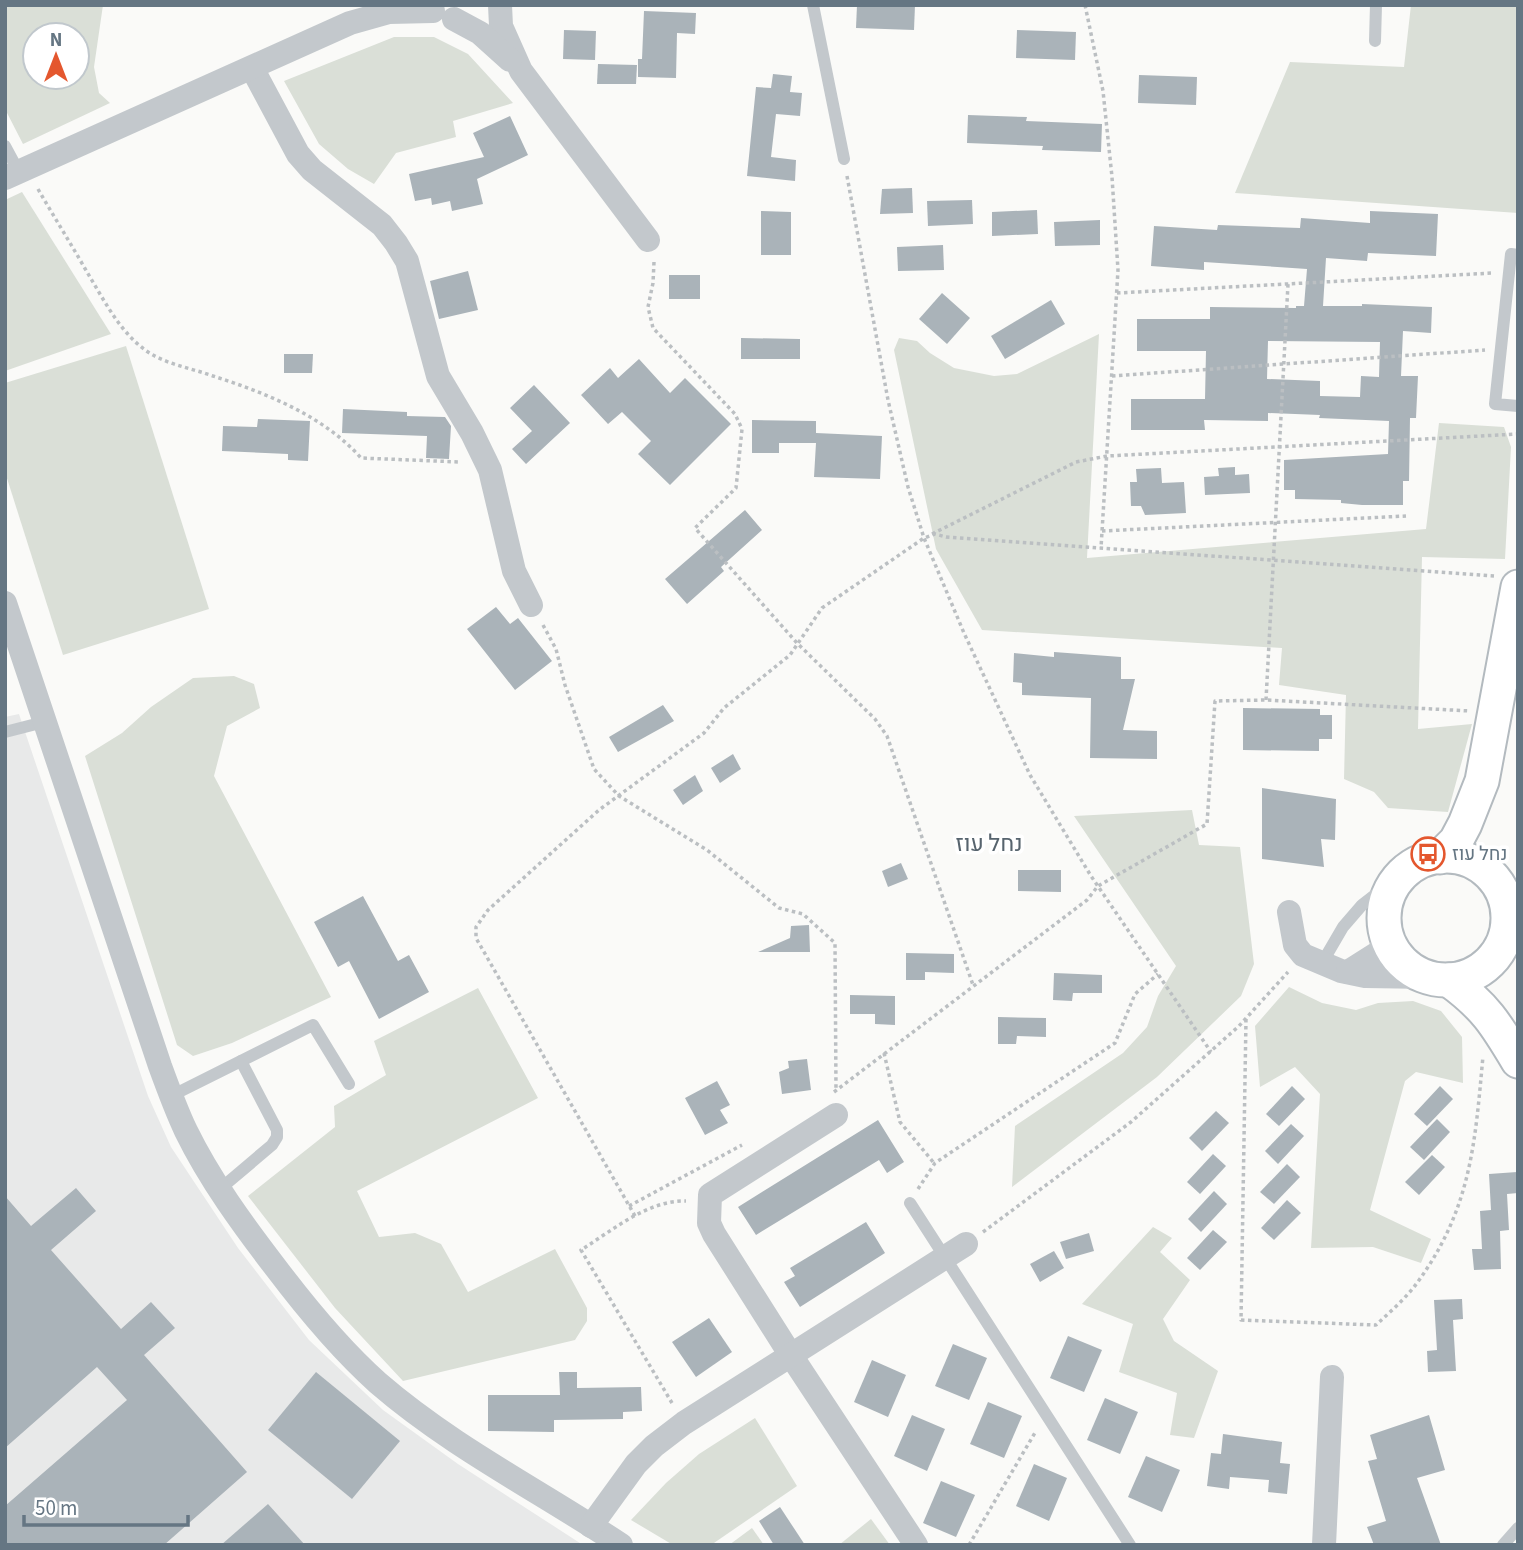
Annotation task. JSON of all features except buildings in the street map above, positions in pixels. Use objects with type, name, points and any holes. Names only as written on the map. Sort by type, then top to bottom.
[{"type":"street","points":[[351,23],[374,5]]},
{"type":"street","points":[[17,173],[351,23],[389,12],[438,12],[477,16],[492,5]]},
{"type":"street","points":[[500,5],[501,26],[521,71]]},
{"type":"street","points":[[438,12],[480,33],[521,71],[649,240]]},
{"type":"street","points":[[252,68],[286,135],[312,170],[382,225],[407,261],[438,376],[487,464],[514,570],[531,605]]},
{"type":"street","points":[[1440,857],[1456,841],[1482,780],[1496,713],[1512,658],[1509,581]]},
{"type":"street","points":[[5,603],[172,1096],[185,1129],[220,1189],[247,1230],[298,1296],[339,1345],[379,1384],[487,1463],[621,1545]]},
{"type":"street","points":[[1482,780],[1482,832],[1490,875]]},
{"type":"street","points":[[1289,912],[1295,945],[1312,959],[1348,972],[1375,977],[1439,979],[1474,973],[1494,957],[1502,945],[1508,915],[1503,894],[1490,875],[1478,865],[1465,859],[1440,857],[1420,862],[1407,870],[1397,881],[1385,905],[1384,919],[1388,938],[1398,957],[1408,967],[1439,979],[1471,996],[1496,1023],[1518,1061]]},
{"type":"street","points":[[1348,972],[1378,953],[1388,938]]},
{"type":"street","points":[[1494,957],[1491,979],[1496,1023]]},
{"type":"street","points":[[831,1107],[710,1195],[709,1223],[790,1354],[916,1545]]},
{"type":"street","points":[[591,1526],[636,1464],[684,1423],[966,1244]]},
{"type":"street","points":[[1324,1545],[1332,1377]]},
{"type":"lane","points":[[813,5],[844,159]]},
{"type":"lane","points":[[1375,41],[1376,5]]},
{"type":"lane","points":[[5,146],[17,173]]},
{"type":"lane","points":[[1518,255],[1511,254],[1495,404],[1518,406]]},
{"type":"lane","points":[[5,732],[44,722]]},
{"type":"lane","points":[[1312,959],[1362,905],[1407,870]]},
{"type":"lane","points":[[172,1096],[313,1025],[349,1084]]},
{"type":"lane","points":[[220,1189],[272,1145],[277,1137],[277,1130],[241,1061]]},
{"type":"lane","points":[[910,1203],[1130,1545]]},
{"type":"lane","points":[[1503,1545],[1518,1528]]},
{"type":"path","points":[[1085,5],[1103,91],[1118,270],[1101,548]]},
{"type":"path","points":[[844,159],[888,400],[908,487],[924,538],[964,633],[1030,775],[1098,886],[1210,1052]]},
{"type":"path","points":[[17,173],[116,319],[145,350],[164,361],[270,397],[325,426],[348,443],[361,458],[487,464]]},
{"type":"path","points":[[649,240],[654,260],[648,307],[653,328],[735,414],[742,429],[736,488],[695,528],[797,643],[876,719],[887,736],[973,985]]},
{"type":"path","points":[[1116,293],[1509,272]]},
{"type":"path","points":[[1266,700],[1288,284]]},
{"type":"path","points":[[1112,376],[1501,349]]},
{"type":"path","points":[[635,1216],[476,938],[476,927],[488,910],[599,810],[704,733],[723,708],[790,655],[822,608],[924,538],[1076,462],[1107,456],[1518,434]]},
{"type":"path","points":[[1102,531],[1406,516]]},
{"type":"path","points":[[924,538],[935,534],[1509,581]]},
{"type":"path","points":[[531,605],[556,649],[565,685],[594,769],[619,796],[707,850],[779,908],[803,914],[835,943],[836,1090],[831,1107]]},
{"type":"path","points":[[836,1090],[1087,900],[1098,886],[1207,824],[1215,701],[1266,700],[1496,713]]},
{"type":"path","points":[[966,1244],[1043,1190],[1131,1122],[1312,959]]},
{"type":"path","points":[[910,1203],[935,1163],[1115,1043],[1135,994],[1158,974]]},
{"type":"path","points":[[1246,1019],[1241,1320],[1376,1325],[1416,1285],[1449,1233],[1469,1175],[1483,1055]]},
{"type":"path","points":[[884,1053],[900,1122],[935,1163]]},
{"type":"path","points":[[629,1206],[749,1141]]},
{"type":"path","points":[[684,1423],[581,1250],[635,1216],[670,1200],[709,1201]]},
{"type":"path","points":[[969,1545],[1046,1414]]},
{"type":"shaded area","points":[[5,5],[103,5],[94,67],[99,93],[110,103],[23,144],[5,109]]},
{"type":"shaded area","points":[[1411,5],[1518,5],[1518,213],[1235,193],[1290,62],[1404,67]]},
{"type":"shaded area","points":[[394,37],[434,37],[468,54],[513,103],[453,121],[456,137],[396,153],[374,184],[348,169],[319,144],[284,81]]},
{"type":"shaded area","points":[[22,192],[111,334],[5,371],[5,200]]},
{"type":"shaded area","points":[[1099,334],[1087,558],[1426,529],[1439,423],[1504,427],[1511,447],[1505,559],[1422,557],[1418,729],[1472,724],[1448,812],[1388,808],[1374,792],[1344,779],[1346,695],[1279,685],[1282,648],[982,630],[936,549],[894,350],[899,338],[917,341],[954,368],[994,376],[1017,374]]},
{"type":"shaded area","points":[[126,346],[209,609],[63,655],[5,472],[5,383]]},
{"type":"shaded area","points":[[234,676],[254,684],[260,708],[227,726],[214,776],[331,997],[232,1043],[193,1056],[177,1045],[85,756],[122,733],[151,707],[193,678]]},
{"type":"shaded area","points":[[19,714],[148,1096],[171,1147],[238,1248],[309,1340],[383,1410],[458,1464],[583,1545],[5,1545],[5,717]]},
{"type":"shaded area","points":[[1192,810],[1199,845],[1240,847],[1254,964],[1241,996],[1157,1077],[1012,1187],[1015,1126],[1123,1053],[1147,1027],[1158,996],[1176,966],[1074,816]]},
{"type":"shaded area","points":[[1289,987],[1322,1003],[1356,1010],[1378,1003],[1413,1001],[1441,1011],[1462,1037],[1463,1083],[1416,1072],[1405,1081],[1370,1210],[1431,1239],[1421,1263],[1373,1247],[1311,1248],[1320,1094],[1295,1067],[1260,1087],[1255,1026]]},
{"type":"shaded area","points":[[478,988],[538,1098],[357,1191],[379,1237],[415,1233],[441,1244],[468,1292],[555,1249],[587,1308],[587,1321],[575,1340],[403,1381],[335,1308],[248,1196],[335,1127],[334,1106],[386,1075],[374,1041]]},
{"type":"shaded area","points":[[1153,1227],[1172,1238],[1160,1252],[1190,1280],[1163,1319],[1174,1341],[1218,1371],[1194,1438],[1170,1435],[1177,1393],[1119,1372],[1133,1324],[1082,1304]]},
{"type":"shaded area","points":[[755,1418],[797,1486],[711,1545],[673,1545],[631,1520],[666,1483],[699,1454]]},
{"type":"shaded area","points":[[871,1519],[890,1545],[839,1545]]},
{"type":"shaded area","points":[[752,1528],[764,1545],[729,1545]]},
{"type":"place","name":"נחל עוז","points":[[1428,854]]},
{"type":"district","name":"נחל עוז","points":[[989,843]]}]
